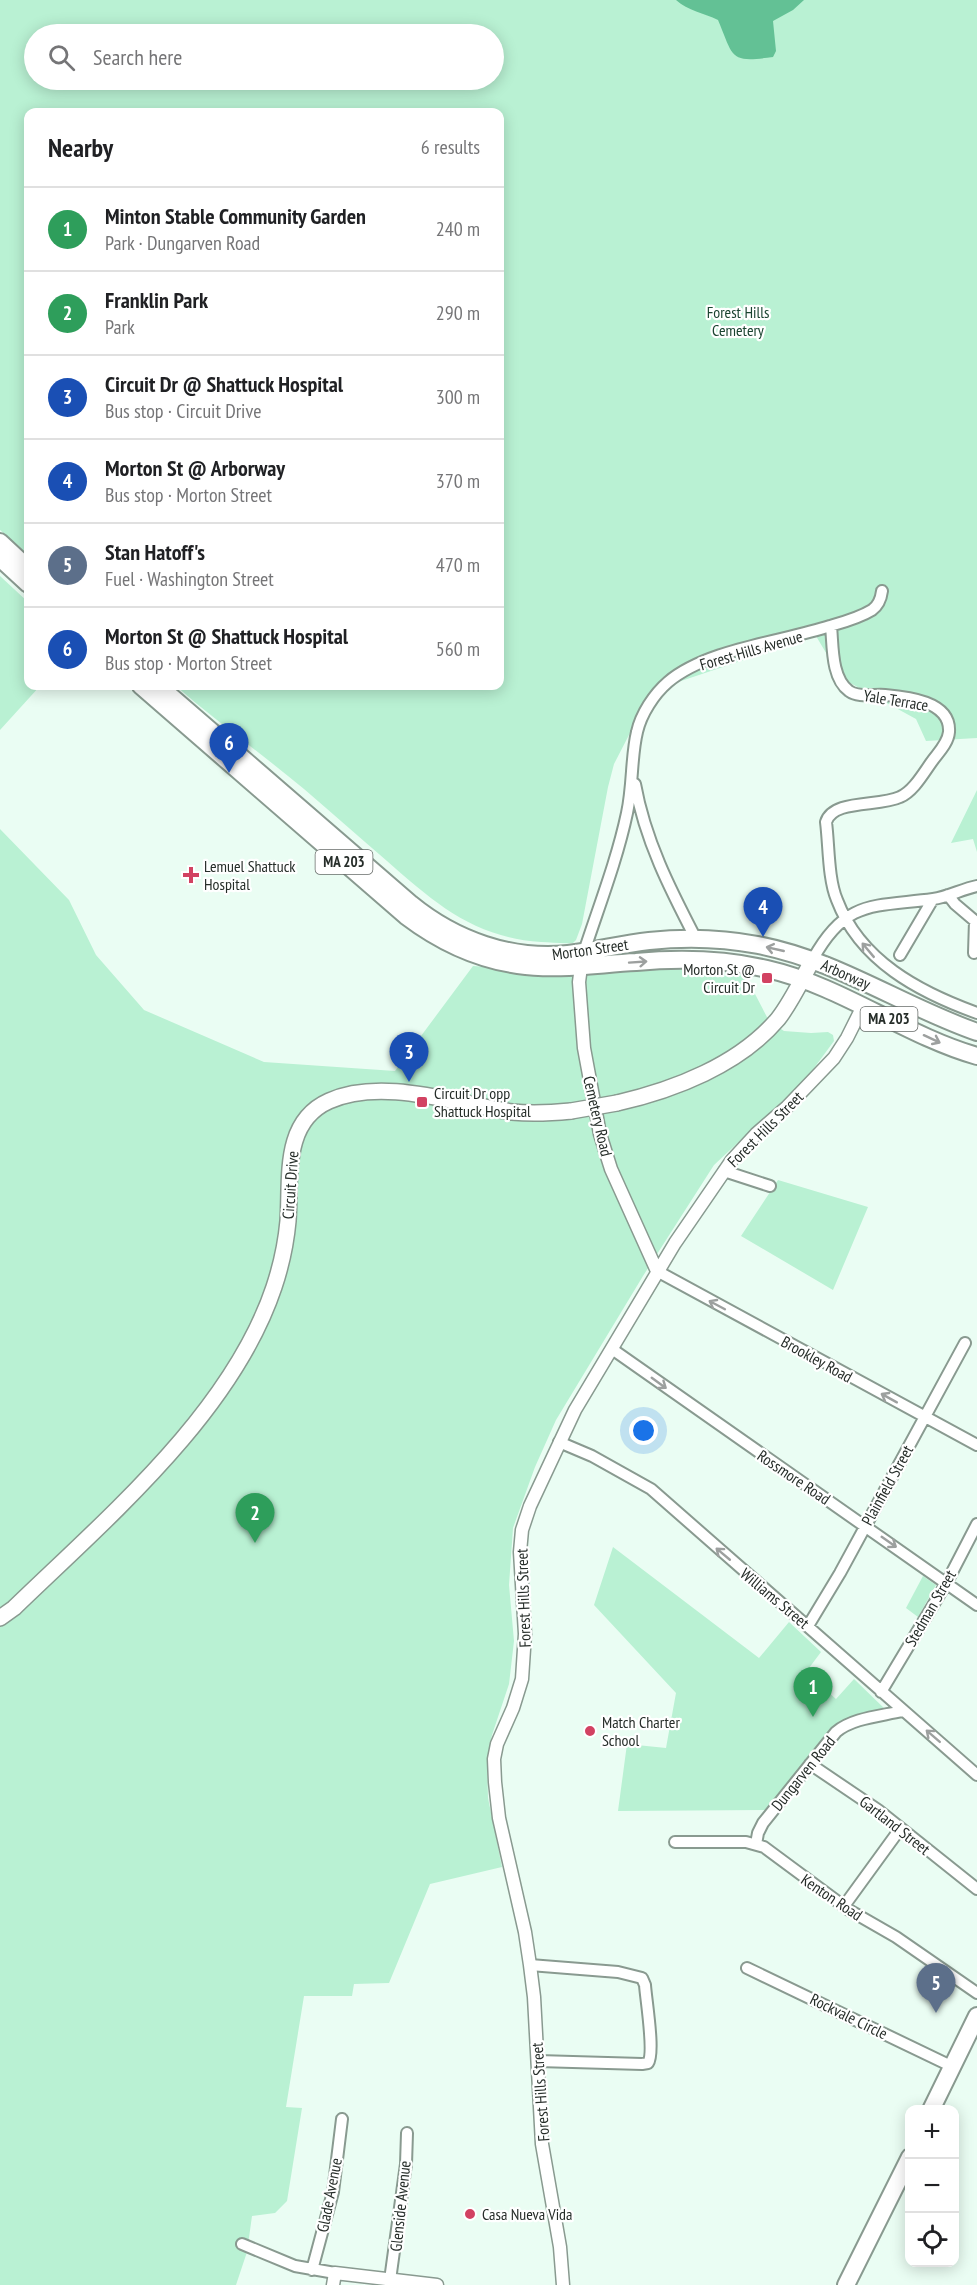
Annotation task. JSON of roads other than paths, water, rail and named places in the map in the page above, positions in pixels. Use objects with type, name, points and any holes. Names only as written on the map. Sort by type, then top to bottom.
[{"type":"main road","points":[[0,542],[24,564]]},
{"type":"main road","points":[[0,558],[24,580]]},
{"type":"main road","name":"Morton Street","points":[[146,690],[406,916],[426,931],[459,948],[505,963],[539,967],[582,959],[650,941],[696,939],[759,945],[813,960]]},
{"type":"main road","name":"Morton Street","points":[[164,690],[411,904],[441,926],[471,940],[509,951],[582,959],[703,960],[757,966],[803,979]]},
{"type":"main road","name":"Circuit Drive","points":[[0,1618],[14,1608],[132,1494],[186,1433],[233,1370],[276,1283],[287,1233],[292,1147],[298,1130],[309,1114],[325,1103],[346,1095],[380,1092],[409,1093],[522,1113],[571,1111],[617,1103],[688,1080],[742,1051],[777,1019],[813,960]]},
{"type":"main road","name":"Arborway","points":[[813,960],[842,970],[952,1023],[977,1032]]},
{"type":"main road","name":"Arborway","points":[[803,979],[939,1042],[977,1056]]},
{"type":"main road","points":[[933,2105],[951,2066],[972,2039],[977,2016]]},
{"type":"main road","points":[[846,2285],[908,2159]]},
{"type":"street","name":"Forest Hills Avenue","points":[[582,959],[620,843],[630,797],[637,731],[652,699],[667,682],[687,669],[730,652],[859,617],[880,602],[882,591]]},
{"type":"street","name":"Yale Terrace","points":[[831,626],[836,669],[848,691],[859,695],[885,695],[923,701],[937,707],[945,718],[949,732],[945,744],[909,791],[900,797],[881,803],[841,807],[828,816],[826,822],[834,892],[845,917]]},
{"type":"street","name":"Forest Hills Avenue","points":[[634,768],[641,813],[655,854],[696,939]]},
{"type":"street","points":[[813,960],[827,936],[845,917],[867,907],[933,899],[977,885]]},
{"type":"street","points":[[948,895],[975,921],[974,953]]},
{"type":"street","points":[[900,954],[933,899]]},
{"type":"street","name":"Arborway","points":[[845,917],[867,950],[888,969],[938,996],[977,1013]]},
{"type":"street","name":"Cemetery Road","points":[[582,959],[579,986],[584,1048],[601,1139],[611,1169],[657,1271]]},
{"type":"street","name":"Forest Hills Street","points":[[563,2285],[560,2247],[542,2144],[530,1965],[525,1932],[499,1818],[494,1759],[497,1744],[513,1708],[522,1679],[525,1634],[520,1552],[522,1530],[530,1506],[575,1410],[657,1271],[724,1171],[756,1134],[787,1107],[834,1058],[863,1006]]},
{"type":"street","points":[[724,1171],[771,1186]]},
{"type":"street","name":"Brookley Road","points":[[657,1271],[977,1446]]},
{"type":"street","name":"Plainfield Street","points":[[808,1626],[815,1618],[965,1343]]},
{"type":"street","name":"Rossmore Road","points":[[612,1349],[977,1605]]},
{"type":"street","name":"Williams Street","points":[[559,1442],[592,1456],[651,1489],[977,1775]]},
{"type":"street","name":"Stedman Street","points":[[881,1692],[946,1582],[977,1524]]},
{"type":"street","name":"Dungarven Road","points":[[756,1844],[763,1823],[826,1742],[842,1727],[902,1711]]},
{"type":"street","name":"Gartland Street","points":[[810,1764],[878,1810],[977,1889]]},
{"type":"street","points":[[844,1906],[900,1829]]},
{"type":"street","name":"Kenton Road","points":[[675,1842],[746,1842],[764,1847],[820,1890],[896,1937],[977,1993]]},
{"type":"street","points":[[530,1965],[618,1972],[642,1978],[645,1985],[651,2049],[651,2060],[642,2064],[538,2061]]},
{"type":"street","name":"Rockvale Circle","points":[[747,1968],[951,2066]]},
{"type":"street","name":"Glade Avenue","points":[[312,2270],[333,2192],[342,2119]]},
{"type":"street","name":"Glenside Avenue","points":[[390,2280],[406,2164],[407,2133]]},
{"type":"street","points":[[242,2244],[287,2264],[312,2270],[334,2279],[390,2280],[437,2285]]},
{"type":"place","name":"Morton St @ Shattuck Hospital","points":[[229,773]]},
{"type":"place","name":"Lemuel Shattuck Hospital","points":[[191,875]]},
{"type":"place","name":"Morton St @ Arborway","points":[[763,937]]},
{"type":"place","name":"Morton St @ Circuit Dr","points":[[767,978]]},
{"type":"place","name":"Circuit Dr @ Shattuck Hospital","points":[[409,1082]]},
{"type":"place","name":"Circuit Dr opp Shattuck Hospital","points":[[422,1102]]},
{"type":"place","name":"Franklin Park","points":[[255,1543]]},
{"type":"place","name":"Minton Stable Community Garden","points":[[813,1717]]},
{"type":"place","name":"Match Charter School","points":[[590,1731]]},
{"type":"place","name":"Stan Hatoff's","points":[[936,2013]]},
{"type":"place","name":"Casa Nueva Vida","points":[[470,2214]]},
{"type":"park label","name":"Forest Hills Cemetery","points":[[738,321]]}]
